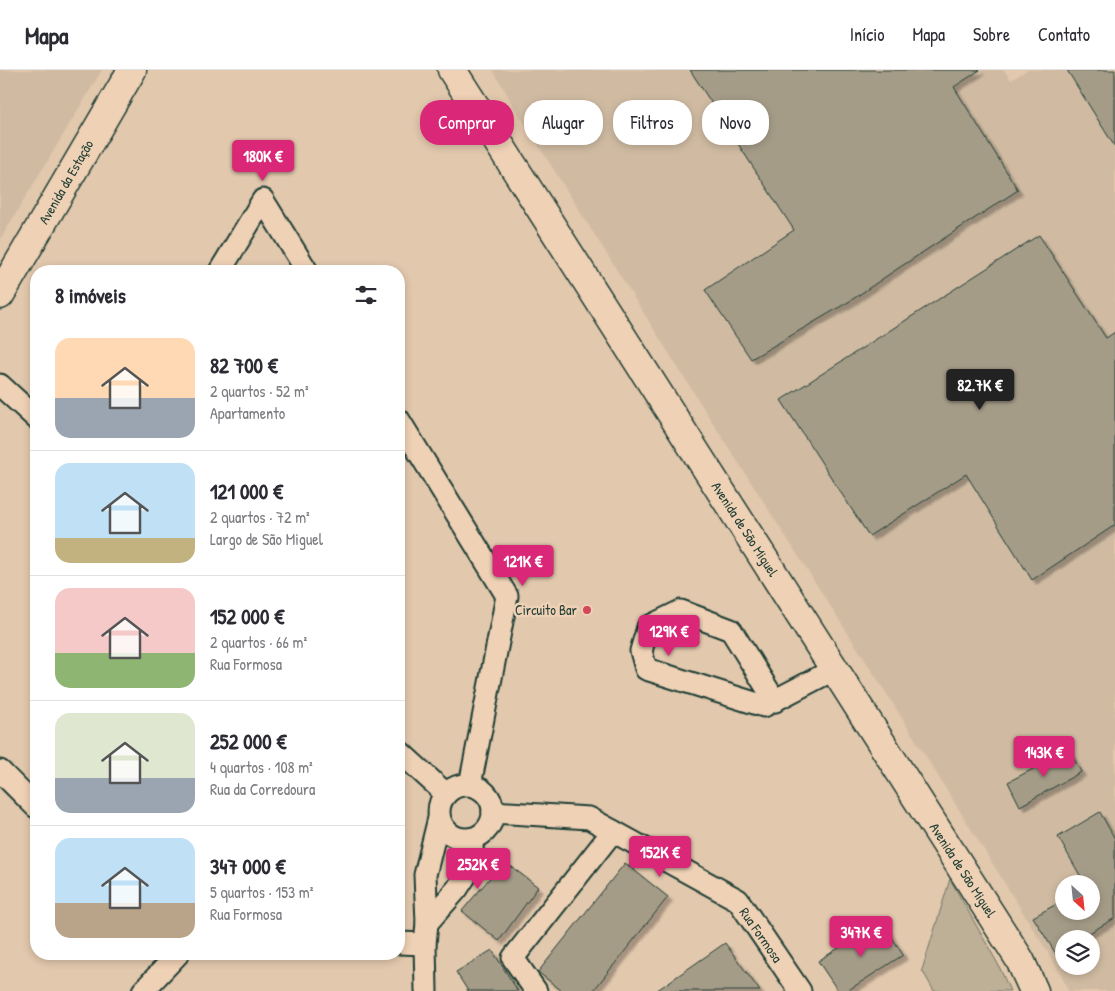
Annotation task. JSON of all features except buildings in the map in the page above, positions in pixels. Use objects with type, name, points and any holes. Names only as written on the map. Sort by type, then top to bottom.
[{"type":"main road","name":"Avenida da Estação","points":[[0,295],[132,70]]},
{"type":"main road","name":"Avenida de São Miguel","points":[[452,70],[1020,960],[1034,991]]},
{"type":"street","points":[[224,265],[263,200],[303,265]]},
{"type":"street","points":[[0,385],[30,412]]},
{"type":"street","points":[[405,430],[507,596],[470,786]]},
{"type":"street","points":[[775,701],[731,630],[681,611],[648,627],[641,651],[646,669],[764,706],[775,701],[835,669]]},
{"type":"street","points":[[405,756],[446,794]]},
{"type":"street","points":[[0,770],[30,801]]},
{"type":"street","points":[[470,786],[477,788],[488,797],[492,804],[493,812],[487,829],[480,835],[463,840],[448,833],[442,826],[438,810],[441,801],[452,789],[470,786]]},
{"type":"street","name":"Rua Formosa","points":[[493,812],[589,818],[738,900],[800,991]]},
{"type":"street","points":[[426,991],[425,875],[439,818]]},
{"type":"street","points":[[536,991],[513,958],[613,831]]},
{"type":"street","points":[[405,941],[426,933],[474,863],[471,839]]},
{"type":"street","points":[[143,991],[172,960]]},
{"type":"shaded area","points":[[0,70],[102,70],[0,240]]},
{"type":"shaded area","points":[[493,70],[1004,70],[1011,80],[1027,70],[1115,70],[1115,991],[1068,991],[1061,975],[1100,975],[1100,930],[1055,930],[1055,964],[890,699],[709,417],[538,145],[603,145],[603,100],[524,100],[524,122],[514,106],[514,100],[510,100]]},
{"type":"shaded area","points":[[950,879],[998,964],[1010,991],[934,991],[922,970]]},
{"type":"place","name":"Circuito Bar","points":[[587,610]]}]
